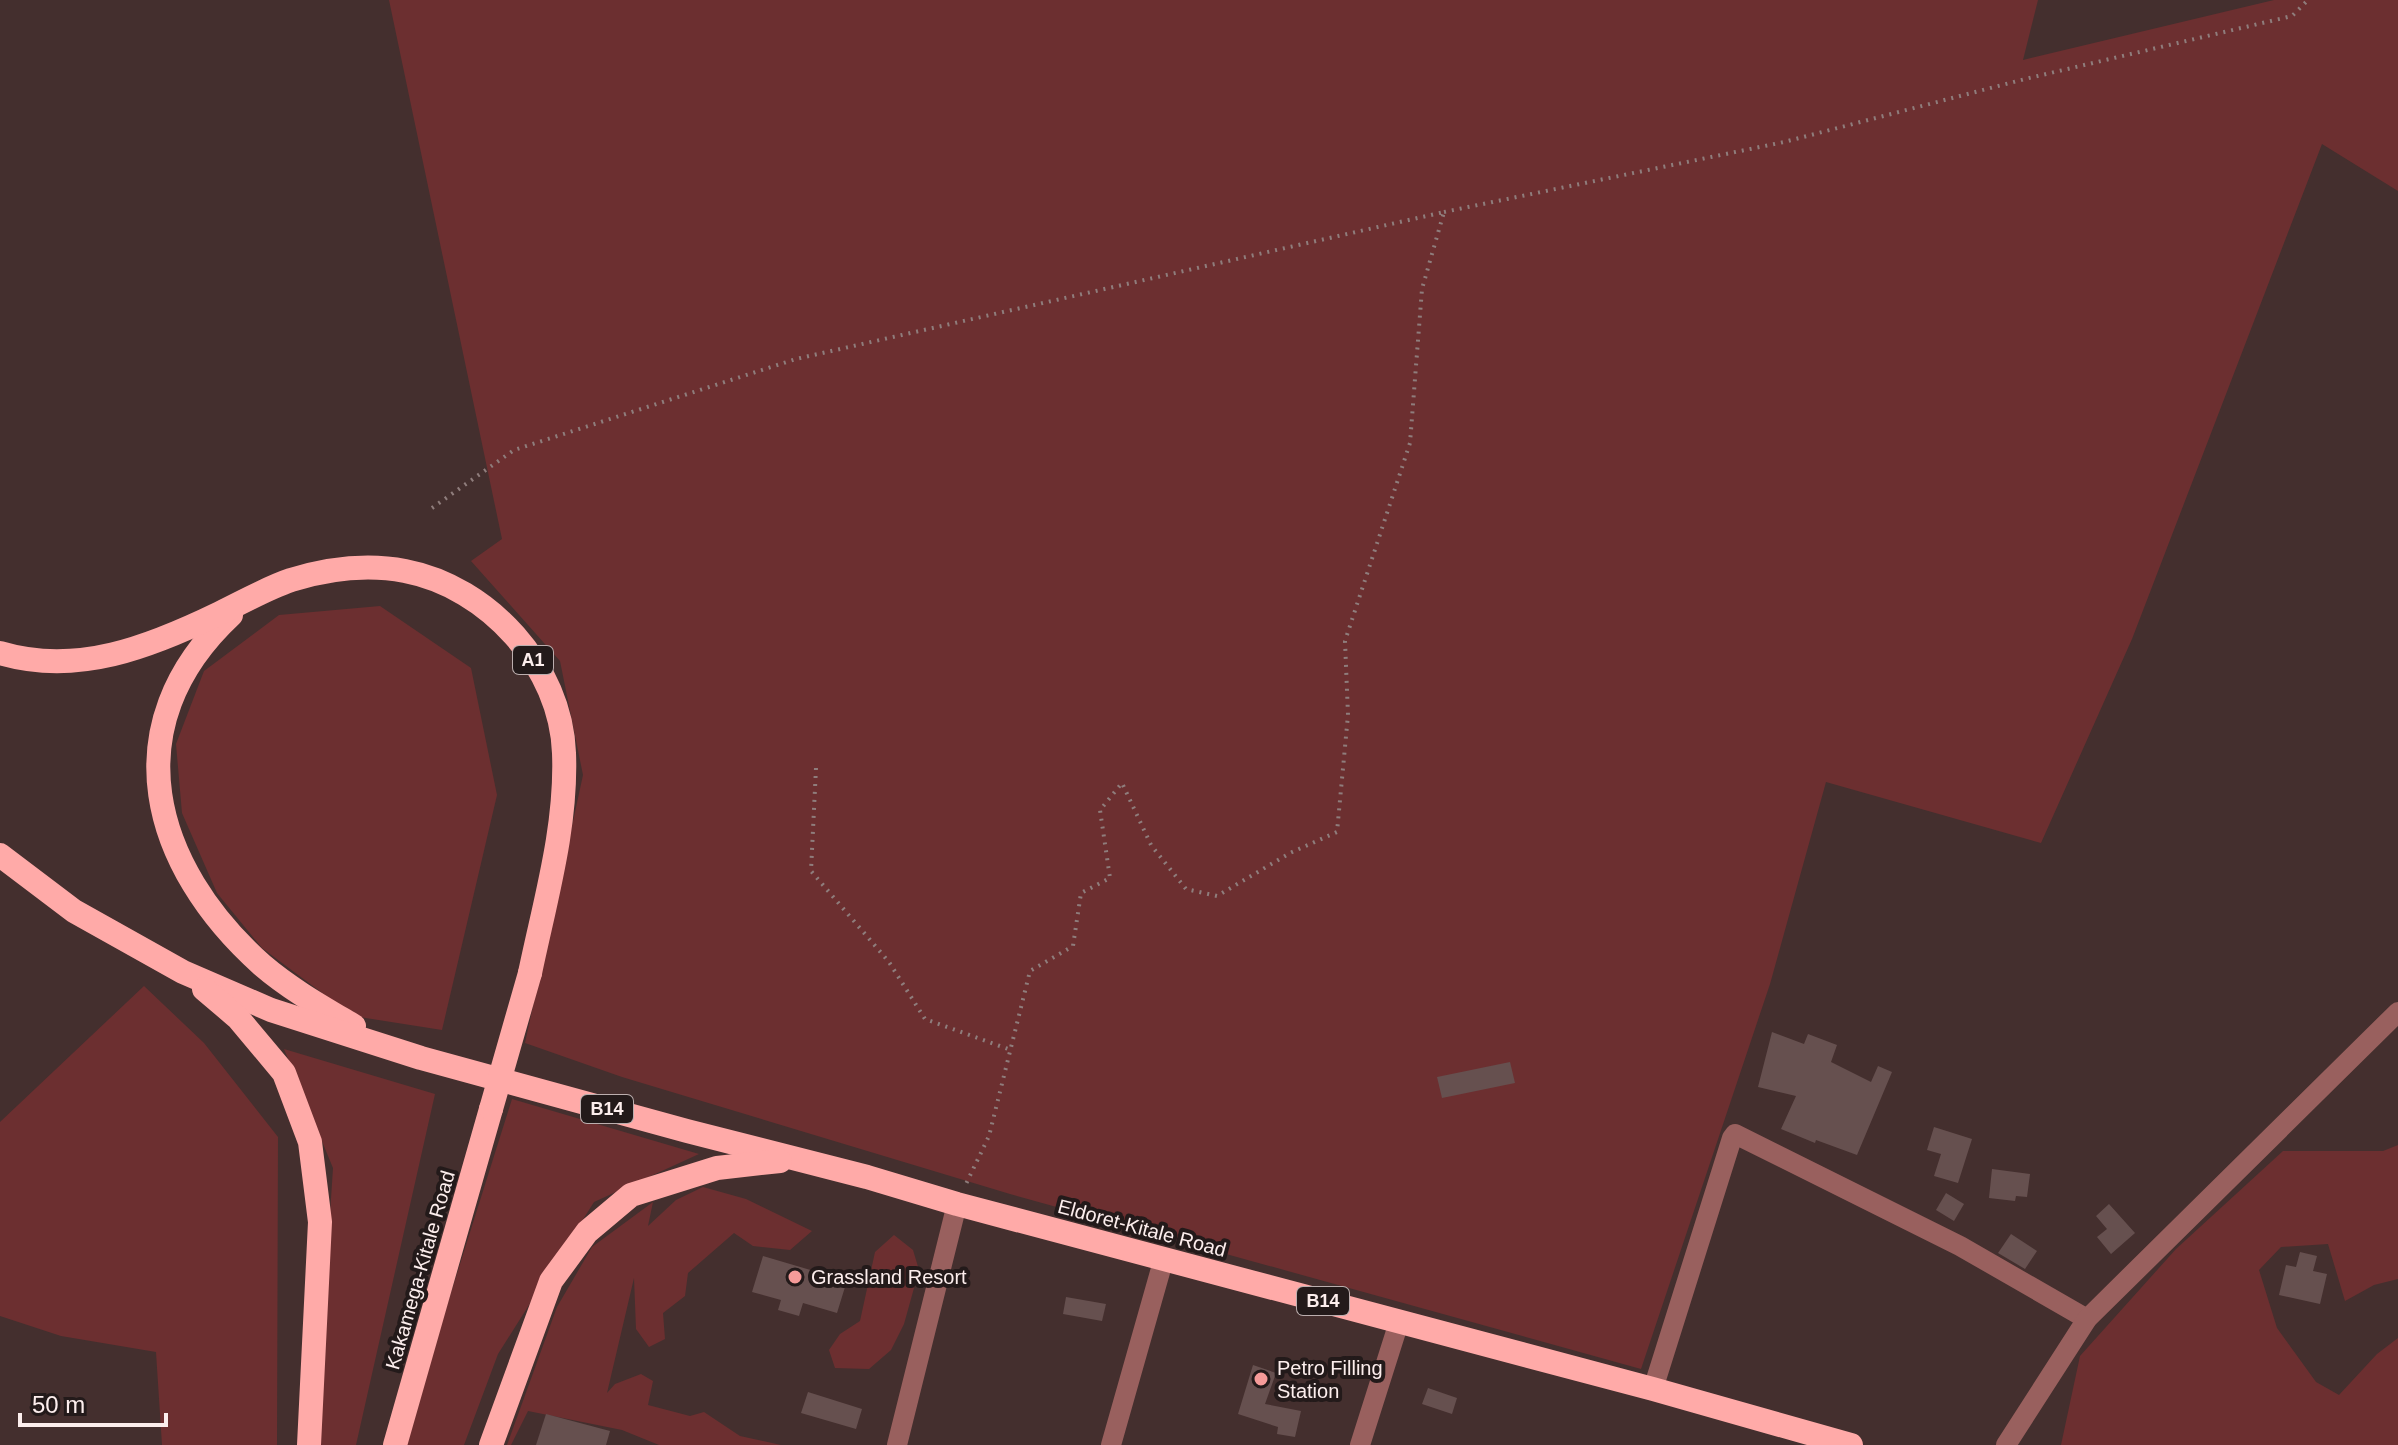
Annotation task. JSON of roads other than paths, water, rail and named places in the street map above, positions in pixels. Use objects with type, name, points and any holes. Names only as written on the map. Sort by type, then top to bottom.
[{"type":"highway","name":"Kakamega-Kitale Road","points":[[248,599],[291,581],[350,568],[405,571],[443,584],[491,611],[527,650],[552,695],[564,750],[563,808],[530,973],[395,1445]]},
{"type":"highway","name":"A1","points":[[0,653],[24,660],[66,663],[114,655],[180,632],[248,599]]},
{"type":"highway","name":"A1","points":[[248,599],[193,656],[166,717],[159,750],[159,799],[176,854],[196,891],[223,925],[262,964],[297,992],[353,1026],[421,1058]]},
{"type":"highway","points":[[0,855],[74,911],[183,972],[271,1010],[421,1058]]},
{"type":"highway","points":[[183,972],[238,1018],[284,1073],[310,1142],[320,1222],[309,1445]]},
{"type":"highway","name":"Eldoret-Kitale Road","points":[[421,1058],[1851,1445]]},
{"type":"highway","points":[[491,1445],[551,1281],[587,1232],[631,1195],[717,1168],[794,1159]]},
{"type":"street","points":[[2006,1445],[2087,1319],[2398,1012]]},
{"type":"street","points":[[1653,1389],[1735,1134],[1960,1246],[2087,1319]]},
{"type":"street","points":[[897,1445],[957,1204]]},
{"type":"street","points":[[1111,1445],[1164,1258]]},
{"type":"street","points":[[1360,1445],[1399,1322]]},
{"type":"place","name":"Grassland Resort","points":[[795,1277]]},
{"type":"place","name":"Petro Filling Station","points":[[1261,1379]]}]
